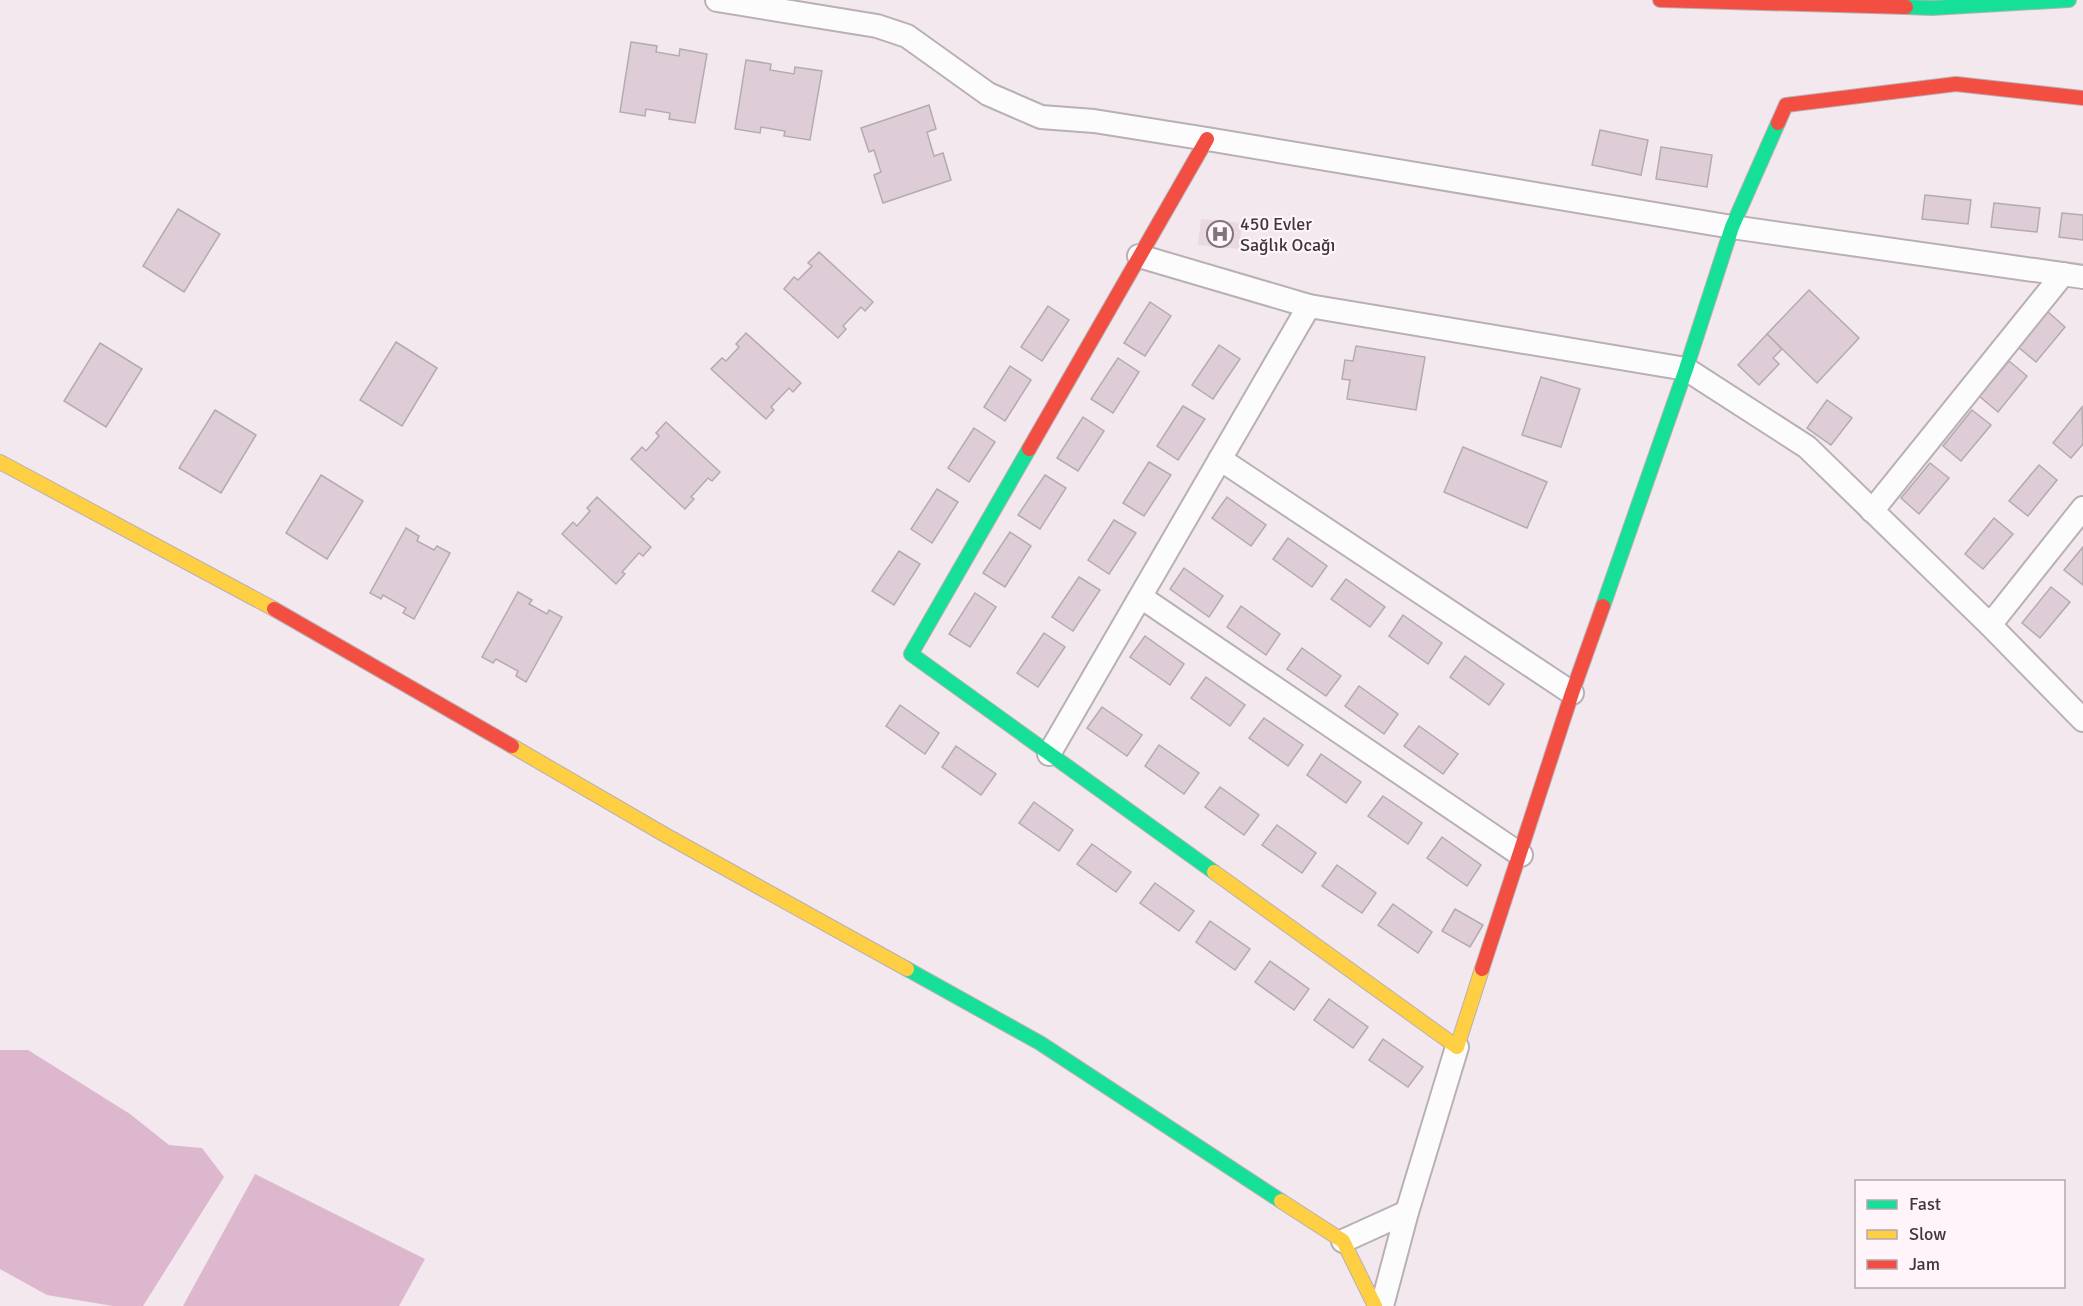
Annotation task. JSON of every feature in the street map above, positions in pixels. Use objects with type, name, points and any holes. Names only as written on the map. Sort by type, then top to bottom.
[{"type":"street","points":[[717,0],[877,26],[907,36],[988,94],[1041,117],[1094,121],[1732,227],[2073,275]]},
{"type":"street","points":[[1660,0],[1932,8],[2068,0]]},
{"type":"street","points":[[1382,1306],[1407,1212],[1457,1047],[1572,693],[1686,369],[1732,227],[1786,105],[1956,84],[2083,98]]},
{"type":"street","points":[[1207,139],[911,654],[1457,1047]]},
{"type":"street","points":[[1138,256],[1309,306],[1686,369],[1807,447],[1990,625],[2083,720]]},
{"type":"street","points":[[1872,511],[2073,275]]},
{"type":"street","points":[[1049,754],[1309,306]]},
{"type":"street","points":[[1220,459],[1572,693]]},
{"type":"street","points":[[0,462],[295,620],[656,830],[1040,1043],[1343,1241],[1375,1306]]},
{"type":"street","points":[[1990,625],[2083,508]]},
{"type":"street","points":[[1141,597],[1521,855]]},
{"type":"street","points":[[1343,1241],[1407,1212]]},
{"type":"shaded area","name":"450 Evler Sağlık Ocağı","points":[[1201,219],[1242,223],[1239,249],[1198,245]]},
{"type":"shaded area","points":[[0,1050],[28,1050],[130,1114],[169,1145],[202,1148],[224,1177],[143,1306],[113,1306],[47,1295],[0,1269]]},
{"type":"shaded area","points":[[255,1174],[425,1259],[399,1306],[183,1306]]},
{"type":"building","points":[[631,42],[657,46],[656,52],[679,56],[680,49],[707,54],[695,123],[669,119],[670,113],[646,109],[645,116],[620,112]]},
{"type":"building","points":[[746,60],[771,64],[770,70],[794,74],[795,67],[822,71],[810,140],[784,136],[785,131],[761,127],[760,133],[735,129]]},
{"type":"building","points":[[929,105],[936,129],[927,132],[934,156],[943,153],[951,180],[883,203],[874,175],[881,172],[874,150],[869,152],[861,128]]},
{"type":"building","points":[[1600,130],[1648,140],[1641,175],[1592,165]]},
{"type":"building","points":[[1661,147],[1712,155],[1707,187],[1656,179]]},
{"type":"building","points":[[1925,195],[1971,200],[1968,224],[1922,219]]},
{"type":"building","points":[[1994,203],[2040,208],[2037,232],[1991,227]]},
{"type":"building","points":[[178,209],[220,234],[184,292],[143,266]]},
{"type":"building","points":[[2062,213],[2083,215],[2083,240],[2059,237]]},
{"type":"building","points":[[819,252],[873,302],[865,311],[861,307],[843,326],[846,329],[838,338],[784,289],[794,277],[798,280],[812,266],[808,263]]},
{"type":"building","points":[[1809,290],[1859,338],[1817,383],[1767,334]]},
{"type":"building","points":[[1150,302],[1171,316],[1145,356],[1124,343]]},
{"type":"building","points":[[1048,306],[1069,320],[1042,361],[1021,347]]},
{"type":"building","points":[[2047,311],[2065,327],[2036,362],[2018,347]]},
{"type":"building","points":[[746,333],[801,383],[793,392],[789,388],[771,407],[774,410],[766,419],[711,369],[722,358],[726,361],[739,347],[736,344]]},
{"type":"building","points":[[1767,334],[1782,349],[1773,358],[1779,364],[1759,385],[1738,365]]},
{"type":"building","points":[[396,342],[437,368],[402,426],[360,400]]},
{"type":"building","points":[[100,343],[142,369],[106,427],[64,401]]},
{"type":"building","points":[[1219,345],[1240,359],[1213,399],[1192,385]]},
{"type":"building","points":[[1356,346],[1425,357],[1416,410],[1347,399],[1350,380],[1342,379],[1345,360],[1353,361]]},
{"type":"building","points":[[1118,358],[1139,372],[1113,413],[1091,399]]},
{"type":"building","points":[[2009,361],[2027,376],[1998,412],[1979,396]]},
{"type":"building","points":[[1010,366],[1031,380],[1005,421],[984,407]]},
{"type":"building","points":[[1541,377],[1580,389],[1561,447],[1522,435]]},
{"type":"building","points":[[1827,400],[1852,418],[1831,445],[1807,428]]},
{"type":"building","points":[[1183,406],[1205,419],[1178,460],[1157,446]]},
{"type":"building","points":[[2082,407],[2083,444],[2071,458],[2053,443]]},
{"type":"building","points":[[215,410],[256,435],[221,493],[179,468]]},
{"type":"building","points":[[1972,410],[1991,425],[1961,461],[1943,446]]},
{"type":"building","points":[[1083,417],[1104,431],[1078,471],[1057,458]]},
{"type":"building","points":[[666,422],[720,472],[712,481],[708,478],[691,497],[694,499],[685,509],[631,459],[642,447],[646,451],[659,436],[656,433]]},
{"type":"building","points":[[974,428],[995,442],[969,482],[948,468]]},
{"type":"building","points":[[1463,447],[1547,482],[1527,528],[1444,492]]},
{"type":"building","points":[[1149,462],[1171,475],[1144,516],[1123,503]]},
{"type":"building","points":[[1930,463],[1949,478],[1919,514],[1901,498]]},
{"type":"building","points":[[2039,465],[2057,480],[2028,516],[2009,501]]},
{"type":"building","points":[[321,475],[363,501],[327,559],[286,533]]},
{"type":"building","points":[[1045,475],[1066,488],[1040,529],[1018,515]]},
{"type":"building","points":[[937,489],[958,502],[932,543],[911,529]]},
{"type":"building","points":[[597,497],[651,547],[643,556],[639,553],[622,572],[625,574],[616,584],[562,534],[573,522],[577,526],[590,511],[587,508]]},
{"type":"building","points":[[1227,497],[1266,525],[1251,546],[1212,518]]},
{"type":"building","points":[[1994,518],[2013,534],[1983,569],[1965,554]]},
{"type":"building","points":[[1114,520],[1136,533],[1109,574],[1088,560]]},
{"type":"building","points":[[406,528],[419,536],[417,541],[434,550],[437,546],[450,553],[414,619],[403,613],[406,608],[383,595],[381,599],[370,593]]},
{"type":"building","points":[[1010,532],[1031,546],[1005,587],[983,573]]},
{"type":"building","points":[[1288,538],[1327,566],[1312,587],[1273,559]]},
{"type":"building","points":[[2083,547],[2083,585],[2064,570]]},
{"type":"building","points":[[899,551],[920,564],[894,605],[872,591]]},
{"type":"building","points":[[1184,568],[1223,596],[1209,617],[1170,589]]},
{"type":"building","points":[[1079,577],[1100,590],[1073,631],[1052,617]]},
{"type":"building","points":[[1346,579],[1385,607],[1370,627],[1331,599]]},
{"type":"building","points":[[2051,587],[2070,602],[2040,638],[2022,623]]},
{"type":"building","points":[[518,592],[532,600],[529,604],[547,614],[549,610],[562,617],[526,682],[516,676],[518,671],[496,659],[493,663],[482,657]]},
{"type":"building","points":[[975,593],[996,607],[970,647],[949,634]]},
{"type":"building","points":[[1241,606],[1280,634],[1266,655],[1227,627]]},
{"type":"building","points":[[1403,615],[1442,643],[1428,664],[1389,636]]},
{"type":"building","points":[[1044,633],[1065,647],[1038,687],[1017,673]]},
{"type":"building","points":[[1145,636],[1184,664],[1170,685],[1130,657]]},
{"type":"building","points":[[1302,648],[1341,676],[1326,696],[1287,669]]},
{"type":"building","points":[[1465,656],[1504,684],[1489,705],[1450,677]]},
{"type":"building","points":[[1206,677],[1245,705],[1230,726],[1191,698]]},
{"type":"building","points":[[1359,686],[1398,714],[1384,734],[1345,706]]},
{"type":"building","points":[[900,705],[939,733],[925,754],[886,726]]},
{"type":"building","points":[[1102,707],[1142,735],[1127,756],[1087,728]]},
{"type":"building","points":[[1264,718],[1303,745],[1288,766],[1249,738]]},
{"type":"building","points":[[1419,726],[1458,754],[1443,774],[1404,746]]},
{"type":"building","points":[[1159,745],[1199,773],[1184,794],[1145,766]]},
{"type":"building","points":[[956,746],[996,774],[981,795],[942,767]]},
{"type":"building","points":[[1321,754],[1361,782],[1346,803],[1307,775]]},
{"type":"building","points":[[1220,787],[1259,815],[1244,835],[1205,807]]},
{"type":"building","points":[[1383,796],[1422,823],[1408,844],[1368,816]]},
{"type":"building","points":[[1034,802],[1073,830],[1059,851],[1019,823]]},
{"type":"building","points":[[1277,825],[1316,853],[1302,873],[1262,845]]},
{"type":"building","points":[[1442,837],[1481,865],[1467,886],[1427,858]]},
{"type":"building","points":[[1092,844],[1131,872],[1116,892],[1077,864]]},
{"type":"building","points":[[1337,865],[1376,893],[1362,913],[1322,886]]},
{"type":"building","points":[[1155,883],[1194,911],[1179,931],[1140,903]]},
{"type":"building","points":[[1393,904],[1432,932],[1418,953],[1378,925]]},
{"type":"building","points":[[1455,909],[1483,925],[1470,947],[1442,931]]},
{"type":"building","points":[[1210,921],[1250,949],[1235,970],[1196,942]]},
{"type":"building","points":[[1270,961],[1309,989],[1294,1010],[1255,982]]},
{"type":"building","points":[[1329,999],[1368,1027],[1353,1048],[1314,1020]]},
{"type":"building","points":[[1383,1039],[1423,1067],[1408,1087],[1369,1060]]},
{"type":"traffic: fast","points":[[1906,7],[1932,8],[2069,0]]},
{"type":"traffic: fast","points":[[1603,606],[1686,369],[1732,227],[1778,123]]},
{"type":"traffic: fast","points":[[1029,449],[911,654],[1214,872]]},
{"type":"traffic: fast","points":[[907,969],[1040,1043],[1281,1201]]},
{"type":"traffic: slow","points":[[0,462],[274,609]]},
{"type":"traffic: slow","points":[[512,746],[667,836],[907,969]]},
{"type":"traffic: slow","points":[[1214,872],[1457,1047],[1482,969]]},
{"type":"traffic: slow","points":[[1281,1201],[1343,1241],[1375,1306]]},
{"type":"traffic: jam","points":[[1660,0],[1906,7]]},
{"type":"traffic: jam","points":[[1778,123],[1786,105],[1956,84],[2083,98]]},
{"type":"traffic: jam","points":[[1029,449],[1207,139]]},
{"type":"traffic: jam","points":[[1482,969],[1572,693],[1603,606]]},
{"type":"traffic: jam","points":[[274,609],[512,746]]},
{"type":"place","name":"450 Evler Sağlık Ocağı","points":[[1220,234]]}]
